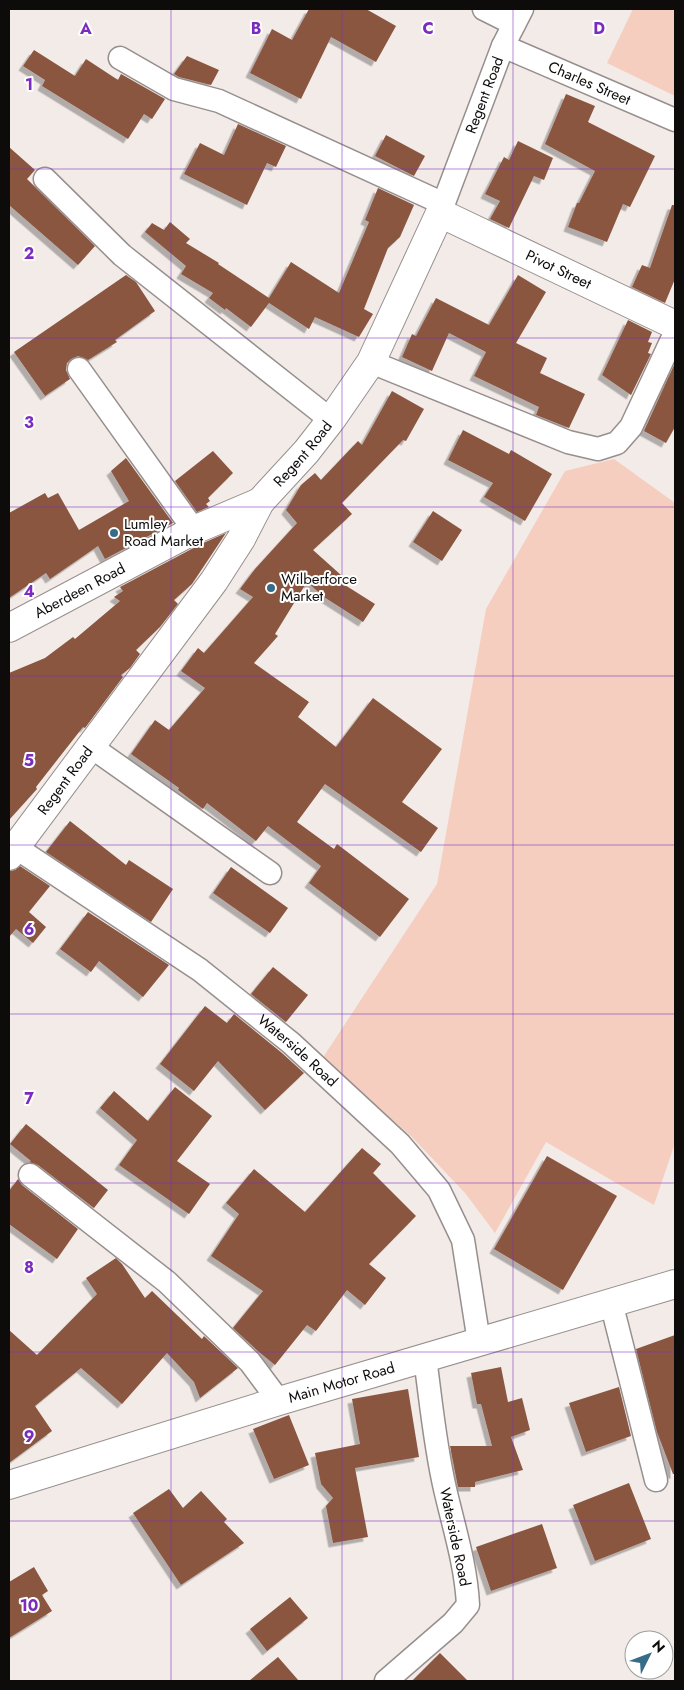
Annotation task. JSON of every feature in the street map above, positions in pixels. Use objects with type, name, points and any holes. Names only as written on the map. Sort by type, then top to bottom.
[{"type":"street","points":[[484,9],[518,16]]},
{"type":"street","name":"Regent Road","points":[[11,849],[214,581],[241,539],[260,502],[306,452],[331,420],[371,362],[442,208],[503,46],[518,16]]},
{"type":"street","name":"Charles Street","points":[[503,46],[675,120]]},
{"type":"street","points":[[120,58],[174,89],[219,102],[442,208]]},
{"type":"street","points":[[45,179],[122,255],[331,420]]},
{"type":"street","name":"Pivot Street","points":[[442,208],[675,325]]},
{"type":"street","points":[[371,362],[568,442],[598,449],[617,443],[631,427],[675,332]]},
{"type":"street","points":[[78,369],[194,530]]},
{"type":"street","name":"Aberdeen Road","points":[[9,628],[194,530],[260,502]]},
{"type":"street","points":[[90,746],[270,873]]},
{"type":"street","name":"Waterside Road","points":[[11,849],[200,970],[292,1044],[400,1144],[439,1190],[464,1240],[480,1342]]},
{"type":"street","points":[[30,1175],[167,1282],[250,1362],[279,1401]]},
{"type":"street","name":"Main Motor Road","points":[[9,1485],[279,1401],[675,1284]]},
{"type":"street","points":[[611,1302],[656,1480]]},
{"type":"street","name":"Waterside Road","points":[[386,1681],[454,1623],[468,1605],[467,1580],[436,1446],[425,1358]]},
{"type":"shaded area","points":[[633,9],[675,9],[675,96],[607,63]]},
{"type":"shaded area","points":[[614,459],[675,503],[675,1143],[654,1205],[546,1142],[495,1233],[465,1193],[411,1136],[322,1059],[437,884],[486,609],[565,471]]},
{"type":"building","points":[[309,9],[366,9],[396,26],[376,62],[331,37],[301,99],[250,73],[272,29],[292,40]]},
{"type":"building","points":[[34,50],[75,76],[86,59],[118,80],[121,74],[165,99],[152,119],[144,114],[128,139],[42,86],[45,80],[23,66]]},
{"type":"building","points":[[187,56],[219,70],[211,85],[174,74]]},
{"type":"building","points":[[566,94],[595,106],[588,122],[655,156],[630,207],[623,204],[607,242],[568,227],[577,203],[579,203],[595,171],[545,144]]},
{"type":"building","points":[[238,124],[286,146],[276,167],[267,163],[247,205],[184,174],[200,143],[224,155]]},
{"type":"building","points":[[386,135],[425,156],[414,176],[375,156]]},
{"type":"building","points":[[518,141],[553,158],[544,180],[534,176],[509,228],[490,219],[500,201],[485,194],[504,157],[509,160]]},
{"type":"building","points":[[9,147],[35,170],[27,179],[95,246],[78,265],[9,205]]},
{"type":"building","points":[[378,188],[414,205],[400,237],[388,248],[364,309],[373,314],[359,337],[315,317],[309,329],[269,303],[251,327],[209,298],[213,293],[181,274],[186,266],[145,232],[152,223],[164,230],[170,222],[190,239],[186,243],[219,263],[269,298],[291,262],[339,293],[369,222],[365,220]]},
{"type":"building","points":[[672,205],[675,205],[675,279],[665,303],[632,287],[642,265],[650,268]]},
{"type":"building","points":[[126,275],[136,282],[155,311],[115,340],[117,342],[88,360],[78,356],[71,359],[67,363],[66,370],[70,379],[45,396],[14,352]]},
{"type":"building","points":[[518,275],[546,292],[516,343],[547,358],[540,373],[585,394],[569,428],[536,415],[539,407],[474,376],[486,352],[449,333],[432,371],[402,357],[412,334],[416,336],[436,298],[489,325]]},
{"type":"building","points":[[628,320],[652,332],[648,342],[652,343],[648,353],[651,354],[631,395],[602,375]]},
{"type":"building","points":[[674,365],[675,427],[666,443],[644,431]]},
{"type":"building","points":[[392,391],[424,409],[406,441],[403,440],[342,503],[352,514],[313,550],[341,575],[337,580],[375,604],[363,622],[324,597],[307,582],[275,634],[278,636],[254,663],[309,702],[298,717],[336,747],[373,698],[442,749],[402,802],[438,828],[421,852],[325,784],[297,822],[334,849],[337,844],[409,899],[380,937],[309,883],[321,866],[268,826],[256,841],[207,803],[203,809],[178,790],[179,788],[131,754],[155,720],[169,730],[205,688],[181,671],[198,648],[204,653],[253,597],[240,589],[255,569],[297,523],[286,510],[301,485],[315,473],[321,480],[358,441],[362,445]]},
{"type":"building","points":[[463,430],[509,454],[511,450],[552,474],[525,521],[484,497],[493,483],[448,460]]},
{"type":"building","points":[[213,451],[233,473],[208,498],[210,501],[206,504],[209,507],[197,512],[175,481]]},
{"type":"building","points":[[126,458],[173,523],[105,559],[98,546],[50,579],[46,573],[9,598],[9,513],[45,493],[48,498],[58,493],[79,530],[129,501],[111,471]]},
{"type":"building","points":[[433,511],[462,530],[442,561],[413,542]]},
{"type":"building","points":[[226,533],[192,584],[174,600],[178,604],[160,627],[136,650],[140,654],[130,668],[121,675],[123,677],[85,728],[83,727],[36,787],[37,789],[9,820],[9,673],[45,658],[73,637],[75,639],[120,601],[114,597],[123,591],[120,587],[201,544]]},
{"type":"building","points":[[70,821],[126,865],[129,860],[173,889],[151,922],[46,852]]},
{"type":"building","points":[[20,866],[50,886],[29,912],[46,927],[33,943],[16,929],[9,937],[9,871],[15,870]]},
{"type":"building","points":[[231,867],[288,908],[270,933],[213,893]]},
{"type":"building","points":[[88,912],[169,965],[143,997],[99,961],[91,972],[60,949]]},
{"type":"building","points":[[273,967],[308,995],[286,1022],[251,994]]},
{"type":"building","points":[[205,1006],[227,1023],[234,1014],[304,1073],[265,1110],[218,1061],[194,1091],[160,1064]]},
{"type":"building","points":[[175,1087],[212,1116],[177,1161],[210,1184],[189,1214],[119,1165],[137,1140],[100,1108],[114,1091],[148,1121]]},
{"type":"building","points":[[26,1124],[108,1190],[94,1208],[38,1165],[29,1162],[31,1161],[10,1144]]},
{"type":"building","points":[[362,1148],[381,1164],[373,1173],[416,1216],[369,1264],[386,1278],[365,1305],[347,1290],[316,1331],[307,1325],[275,1365],[233,1328],[263,1291],[211,1256],[239,1214],[226,1203],[254,1169],[305,1212]]},
{"type":"building","points":[[547,1156],[617,1196],[563,1290],[494,1249]]},
{"type":"building","points":[[18,1179],[22,1185],[78,1229],[57,1259],[9,1224],[9,1191]]},
{"type":"building","points":[[116,1258],[145,1298],[152,1291],[202,1339],[204,1336],[238,1368],[200,1398],[194,1382],[167,1353],[122,1404],[81,1368],[35,1406],[52,1431],[9,1463],[9,1330],[37,1355],[97,1294],[86,1278]]},
{"type":"building","points":[[675,1335],[675,1474],[673,1474],[657,1432],[636,1349]]},
{"type":"building","points":[[501,1367],[508,1402],[522,1398],[530,1430],[511,1437],[523,1470],[475,1482],[475,1487],[458,1487],[450,1446],[492,1446],[481,1404],[477,1404],[471,1373]]},
{"type":"building","points":[[619,1387],[631,1436],[586,1452],[569,1403]]},
{"type":"building","points":[[408,1389],[419,1457],[355,1468],[368,1537],[333,1543],[326,1506],[333,1498],[321,1484],[315,1453],[360,1444],[352,1399]]},
{"type":"building","points":[[289,1415],[309,1465],[274,1479],[253,1429]]},
{"type":"building","points":[[629,1483],[651,1539],[595,1561],[573,1505]]},
{"type":"building","points":[[169,1489],[183,1508],[201,1491],[227,1519],[224,1522],[244,1543],[181,1585],[133,1513]]},
{"type":"building","points":[[542,1524],[557,1568],[491,1591],[476,1547]]},
{"type":"building","points":[[34,1567],[48,1591],[42,1595],[52,1611],[9,1638],[9,1582]]},
{"type":"building","points":[[290,1597],[308,1618],[267,1651],[250,1629]]},
{"type":"building","points":[[440,1653],[468,1681],[412,1681]]},
{"type":"building","points":[[278,1657],[299,1681],[249,1681]]},
{"type":"place","name":"Lumley Road Market","points":[[114,533]]},
{"type":"place","name":"Wilberforce Market","points":[[271,588]]}]
